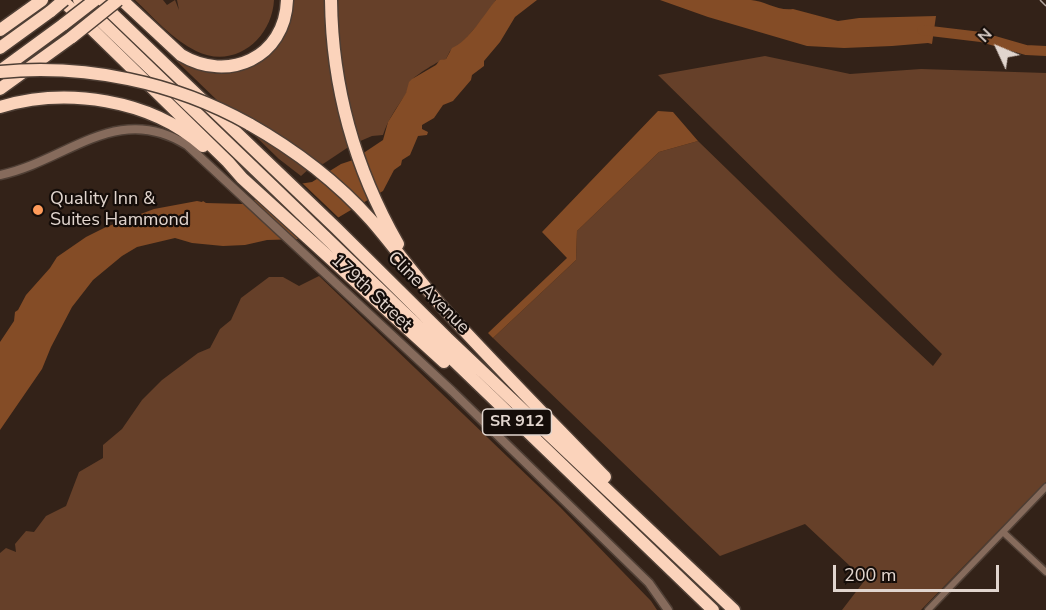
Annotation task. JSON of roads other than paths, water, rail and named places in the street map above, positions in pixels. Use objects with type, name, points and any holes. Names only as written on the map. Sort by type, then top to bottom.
[{"type":"highway","points":[[0,48],[63,0],[228,162],[303,244],[514,419]]},
{"type":"highway","name":"Cline Avenue","points":[[80,0],[713,610]]},
{"type":"highway","points":[[0,71],[97,0]]},
{"type":"highway","name":"Cline Avenue","points":[[97,0],[336,228],[447,338],[734,610]]},
{"type":"highway","points":[[0,89],[120,0],[181,55],[216,68],[242,65],[267,48],[282,27],[287,0]]},
{"type":"highway","points":[[331,0],[338,81],[353,141],[365,177],[381,212],[416,276]]},
{"type":"highway","points":[[0,30],[39,2]]},
{"type":"highway","points":[[0,71],[66,71],[127,79],[199,100],[249,124],[309,163],[344,192],[370,219],[446,311],[617,490],[637,518]]},
{"type":"highway","points":[[0,107],[38,98],[95,100],[125,106],[177,127],[242,178]]},
{"type":"street","name":"179th Street","points":[[0,175],[21,170],[106,132],[138,128],[159,132],[187,145],[242,195],[303,244],[645,579],[658,593],[668,610]]},
{"type":"street","points":[[927,610],[1046,487]]},
{"type":"street","points":[[1003,532],[1046,572]]},
{"type":"waterway","points":[[922,30],[981,37],[1026,50],[1046,51]]},
{"type":"railway","points":[[1040,0],[1046,6]]},
{"type":"place","name":"Quality Inn & Suites Hammond","points":[[38,210]]}]
